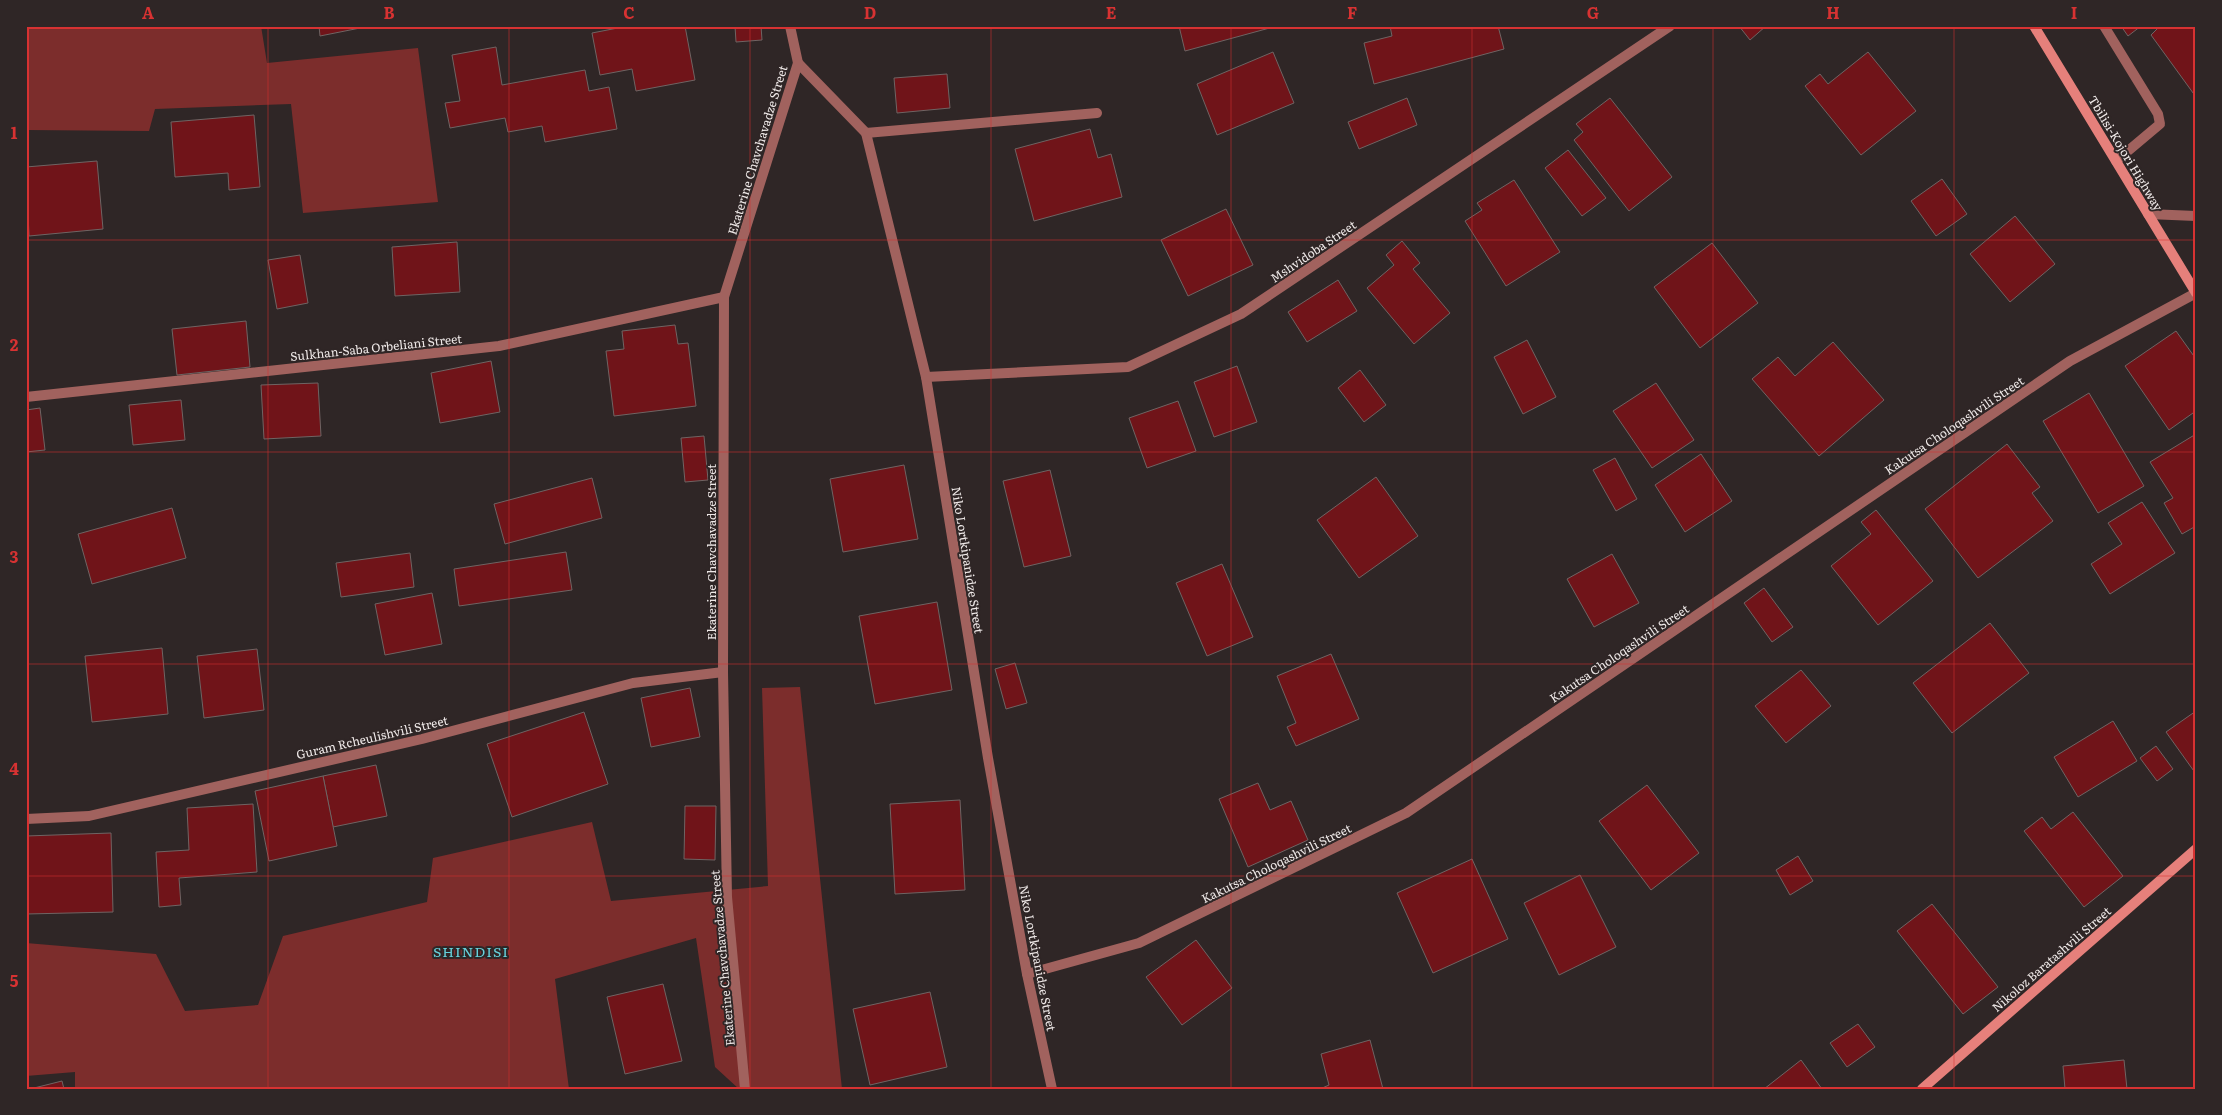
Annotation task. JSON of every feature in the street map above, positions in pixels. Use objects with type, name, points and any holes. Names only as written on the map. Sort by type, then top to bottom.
[{"type":"main road","name":"Tbilisi-Kojori Highway","points":[[2034,26],[2196,293]]},
{"type":"main road","name":"Nikoloz Baratashvili Street","points":[[1922,1089],[2196,849]]},
{"type":"street","name":"Ekaterine Chavchavadze Street","points":[[745,1089],[727,897],[723,672],[724,297],[798,64],[790,26]]},
{"type":"street","name":"Mshvidoba Street","points":[[926,378],[1128,367],[1241,314],[1670,26]]},
{"type":"street","points":[[2104,26],[2158,114],[2160,124],[2116,161]]},
{"type":"street","points":[[798,64],[866,133],[1097,113]]},
{"type":"street","name":"Niko Lortkipanidze Street","points":[[866,133],[926,378],[988,758],[1027,974],[1052,1089]]},
{"type":"street","points":[[2148,214],[2196,216]]},
{"type":"street","name":"Kakutsa Choloqashvili Street","points":[[1027,974],[1139,943],[1406,813],[2070,361],[2196,293]]},
{"type":"street","name":"Sulkhan-Saba Orbeliani Street","points":[[26,397],[499,346],[724,297]]},
{"type":"street","name":"Guram Rcheulishvili Street","points":[[26,820],[89,816],[422,739],[633,683],[723,672]]},
{"type":"shaded area","points":[[26,26],[261,26],[267,63],[418,48],[438,202],[303,213],[291,104],[155,109],[149,131],[26,130]]},
{"type":"shaded area","points":[[800,687],[842,1089],[739,1089],[715,1067],[696,938],[555,979],[569,1089],[75,1089],[75,1072],[26,1076],[26,943],[156,954],[185,1011],[258,1005],[283,936],[427,902],[433,858],[592,822],[611,901],[768,886],[762,688]]},
{"type":"building","points":[[319,26],[370,26],[320,36]]},
{"type":"building","points":[[628,26],[685,26],[695,80],[636,91],[632,69],[600,75],[592,33]]},
{"type":"building","points":[[735,26],[761,26],[762,40],[736,42]]},
{"type":"building","points":[[1179,26],[1277,26],[1185,51]]},
{"type":"building","points":[[1390,26],[1498,26],[1504,49],[1374,84],[1364,43],[1392,36]]},
{"type":"building","points":[[1739,26],[1766,26],[1750,40]]},
{"type":"building","points":[[2121,26],[2141,26],[2128,36]]},
{"type":"building","points":[[2160,26],[2196,26],[2196,97],[2151,35]]},
{"type":"building","points":[[496,47],[502,85],[585,70],[589,91],[609,87],[617,129],[545,142],[542,126],[508,132],[505,118],[450,128],[445,103],[460,101],[452,55]]},
{"type":"building","points":[[1273,52],[1294,103],[1217,135],[1197,84]]},
{"type":"building","points":[[1868,52],[1916,111],[1861,155],[1805,86],[1820,74],[1828,84]]},
{"type":"building","points":[[947,74],[950,108],[897,113],[894,78]]},
{"type":"building","points":[[1407,98],[1417,125],[1359,149],[1348,122]]},
{"type":"building","points":[[1610,98],[1672,177],[1629,211],[1574,140],[1583,132],[1576,124]]},
{"type":"building","points":[[254,115],[260,187],[229,190],[228,173],[175,177],[171,122]]},
{"type":"building","points":[[1090,129],[1098,158],[1111,154],[1122,197],[1034,221],[1015,149]]},
{"type":"building","points":[[1568,150],[1606,198],[1582,216],[1545,168]]},
{"type":"building","points":[[97,161],[103,229],[29,236],[26,167]]},
{"type":"building","points":[[1942,179],[1967,214],[1936,236],[1911,201]]},
{"type":"building","points":[[1514,180],[1560,252],[1506,286],[1465,221],[1482,210],[1477,203]]},
{"type":"building","points":[[1226,209],[1253,265],[1188,296],[1161,240]]},
{"type":"building","points":[[2015,216],[2055,264],[2010,302],[1970,254]]},
{"type":"building","points":[[1402,241],[1420,263],[1413,269],[1450,313],[1414,344],[1367,288],[1394,265],[1386,255]]},
{"type":"building","points":[[457,242],[460,292],[395,296],[392,247]]},
{"type":"building","points":[[1712,243],[1758,303],[1700,348],[1654,287]]},
{"type":"building","points":[[300,255],[308,303],[277,309],[268,260]]},
{"type":"building","points":[[1338,280],[1357,311],[1307,342],[1288,312]]},
{"type":"building","points":[[246,321],[250,367],[177,375],[172,329]]},
{"type":"building","points":[[675,325],[678,344],[688,343],[696,406],[614,416],[606,351],[624,349],[622,331]]},
{"type":"building","points":[[2176,331],[2196,359],[2196,417],[2193,413],[2169,430],[2125,366]]},
{"type":"building","points":[[1527,340],[1556,397],[1523,414],[1494,357]]},
{"type":"building","points":[[1833,342],[1884,400],[1819,456],[1752,379],[1778,357],[1795,376]]},
{"type":"building","points":[[491,361],[500,412],[440,423],[431,373]]},
{"type":"building","points":[[1237,366],[1257,422],[1214,437],[1194,382]]},
{"type":"building","points":[[1360,370],[1386,405],[1364,422],[1338,388]]},
{"type":"building","points":[[318,383],[321,436],[264,439],[261,385]]},
{"type":"building","points":[[1656,383],[1694,440],[1652,468],[1613,411]]},
{"type":"building","points":[[2089,393],[2144,486],[2098,513],[2043,421]]},
{"type":"building","points":[[181,400],[185,440],[133,445],[129,405]]},
{"type":"building","points":[[1178,401],[1196,451],[1147,468],[1129,418]]},
{"type":"building","points":[[40,408],[45,450],[26,452],[26,410]]},
{"type":"building","points":[[2196,434],[2196,526],[2182,534],[2164,503],[2173,498],[2150,462]]},
{"type":"building","points":[[704,436],[708,480],[685,482],[681,438]]},
{"type":"building","points":[[2007,444],[2040,487],[2032,493],[2053,521],[1978,578],[1925,509]]},
{"type":"building","points":[[1701,454],[1732,501],[1685,532],[1655,485]]},
{"type":"building","points":[[1615,458],[1637,499],[1616,511],[1593,470]]},
{"type":"building","points":[[904,465],[918,539],[843,552],[830,479]]},
{"type":"building","points":[[1050,470],[1071,556],[1024,567],[1003,481]]},
{"type":"building","points":[[1376,477],[1418,536],[1359,578],[1317,520]]},
{"type":"building","points":[[592,478],[602,518],[505,544],[494,504]]},
{"type":"building","points":[[2142,502],[2175,553],[2110,594],[2091,564],[2122,544],[2108,523]]},
{"type":"building","points":[[172,508],[186,558],[92,584],[78,534]]},
{"type":"building","points":[[1876,510],[1933,581],[1878,625],[1831,566],[1871,534],[1861,522]]},
{"type":"building","points":[[566,552],[572,590],[459,606],[454,569]]},
{"type":"building","points":[[410,553],[414,587],[341,597],[336,563]]},
{"type":"building","points":[[1612,554],[1639,603],[1594,627],[1567,579]]},
{"type":"building","points":[[1222,564],[1253,637],[1207,656],[1176,583]]},
{"type":"building","points":[[1764,588],[1793,627],[1772,642],[1744,603]]},
{"type":"building","points":[[432,593],[442,644],[385,655],[375,604]]},
{"type":"building","points":[[937,602],[952,690],[875,704],[859,616]]},
{"type":"building","points":[[1990,623],[2029,673],[1952,733],[1913,683]]},
{"type":"building","points":[[162,648],[168,714],[92,722],[85,656]]},
{"type":"building","points":[[257,649],[264,710],[204,718],[197,656]]},
{"type":"building","points":[[1331,654],[1359,719],[1296,746],[1287,727],[1296,723],[1277,676]]},
{"type":"building","points":[[1015,663],[1027,703],[1006,709],[995,669]]},
{"type":"building","points":[[1801,670],[1831,706],[1786,743],[1755,706]]},
{"type":"building","points":[[690,688],[700,737],[651,747],[641,698]]},
{"type":"building","points":[[2196,711],[2196,774],[2166,732]]},
{"type":"building","points":[[584,712],[608,784],[512,817],[487,744]]},
{"type":"building","points":[[2113,721],[2137,761],[2078,797],[2054,757]]},
{"type":"building","points":[[2156,746],[2173,769],[2157,781],[2140,758]]},
{"type":"building","points":[[376,765],[387,816],[333,827],[323,776]]},
{"type":"building","points":[[323,776],[337,846],[269,861],[255,791]]},
{"type":"building","points":[[1258,783],[1270,810],[1291,801],[1308,840],[1248,867],[1219,799]]},
{"type":"building","points":[[1647,785],[1699,853],[1651,890],[1599,821]]},
{"type":"building","points":[[960,800],[965,890],[895,894],[890,804]]},
{"type":"building","points":[[253,804],[257,872],[179,878],[181,905],[159,907],[156,852],[189,850],[187,808]]},
{"type":"building","points":[[685,806],[716,806],[715,860],[684,859]]},
{"type":"building","points":[[2073,812],[2123,876],[2084,907],[2024,831],[2042,817],[2051,829]]},
{"type":"building","points":[[111,833],[113,912],[26,914],[26,836]]},
{"type":"building","points":[[1798,856],[1813,881],[1790,895],[1776,870]]},
{"type":"building","points":[[1472,859],[1508,939],[1433,973],[1397,893]]},
{"type":"building","points":[[1580,875],[1616,947],[1559,975],[1524,903]]},
{"type":"building","points":[[1932,904],[1998,987],[1963,1014],[1897,931]]},
{"type":"building","points":[[1196,940],[1232,988],[1182,1025],[1146,977]]},
{"type":"building","points":[[663,984],[682,1061],[625,1074],[607,997]]},
{"type":"building","points":[[930,992],[947,1067],[870,1085],[853,1009]]},
{"type":"building","points":[[1858,1024],[1875,1047],[1847,1067],[1830,1043]]},
{"type":"building","points":[[1370,1040],[1383,1089],[1320,1089],[1329,1085],[1321,1054]]},
{"type":"building","points":[[1801,1060],[1822,1089],[1764,1089]]},
{"type":"building","points":[[2124,1060],[2127,1089],[2065,1089],[2063,1066]]},
{"type":"building","points":[[62,1081],[64,1089],[30,1089]]},
{"type":"district","name":"SHINDISI","points":[[471,951]]}]
